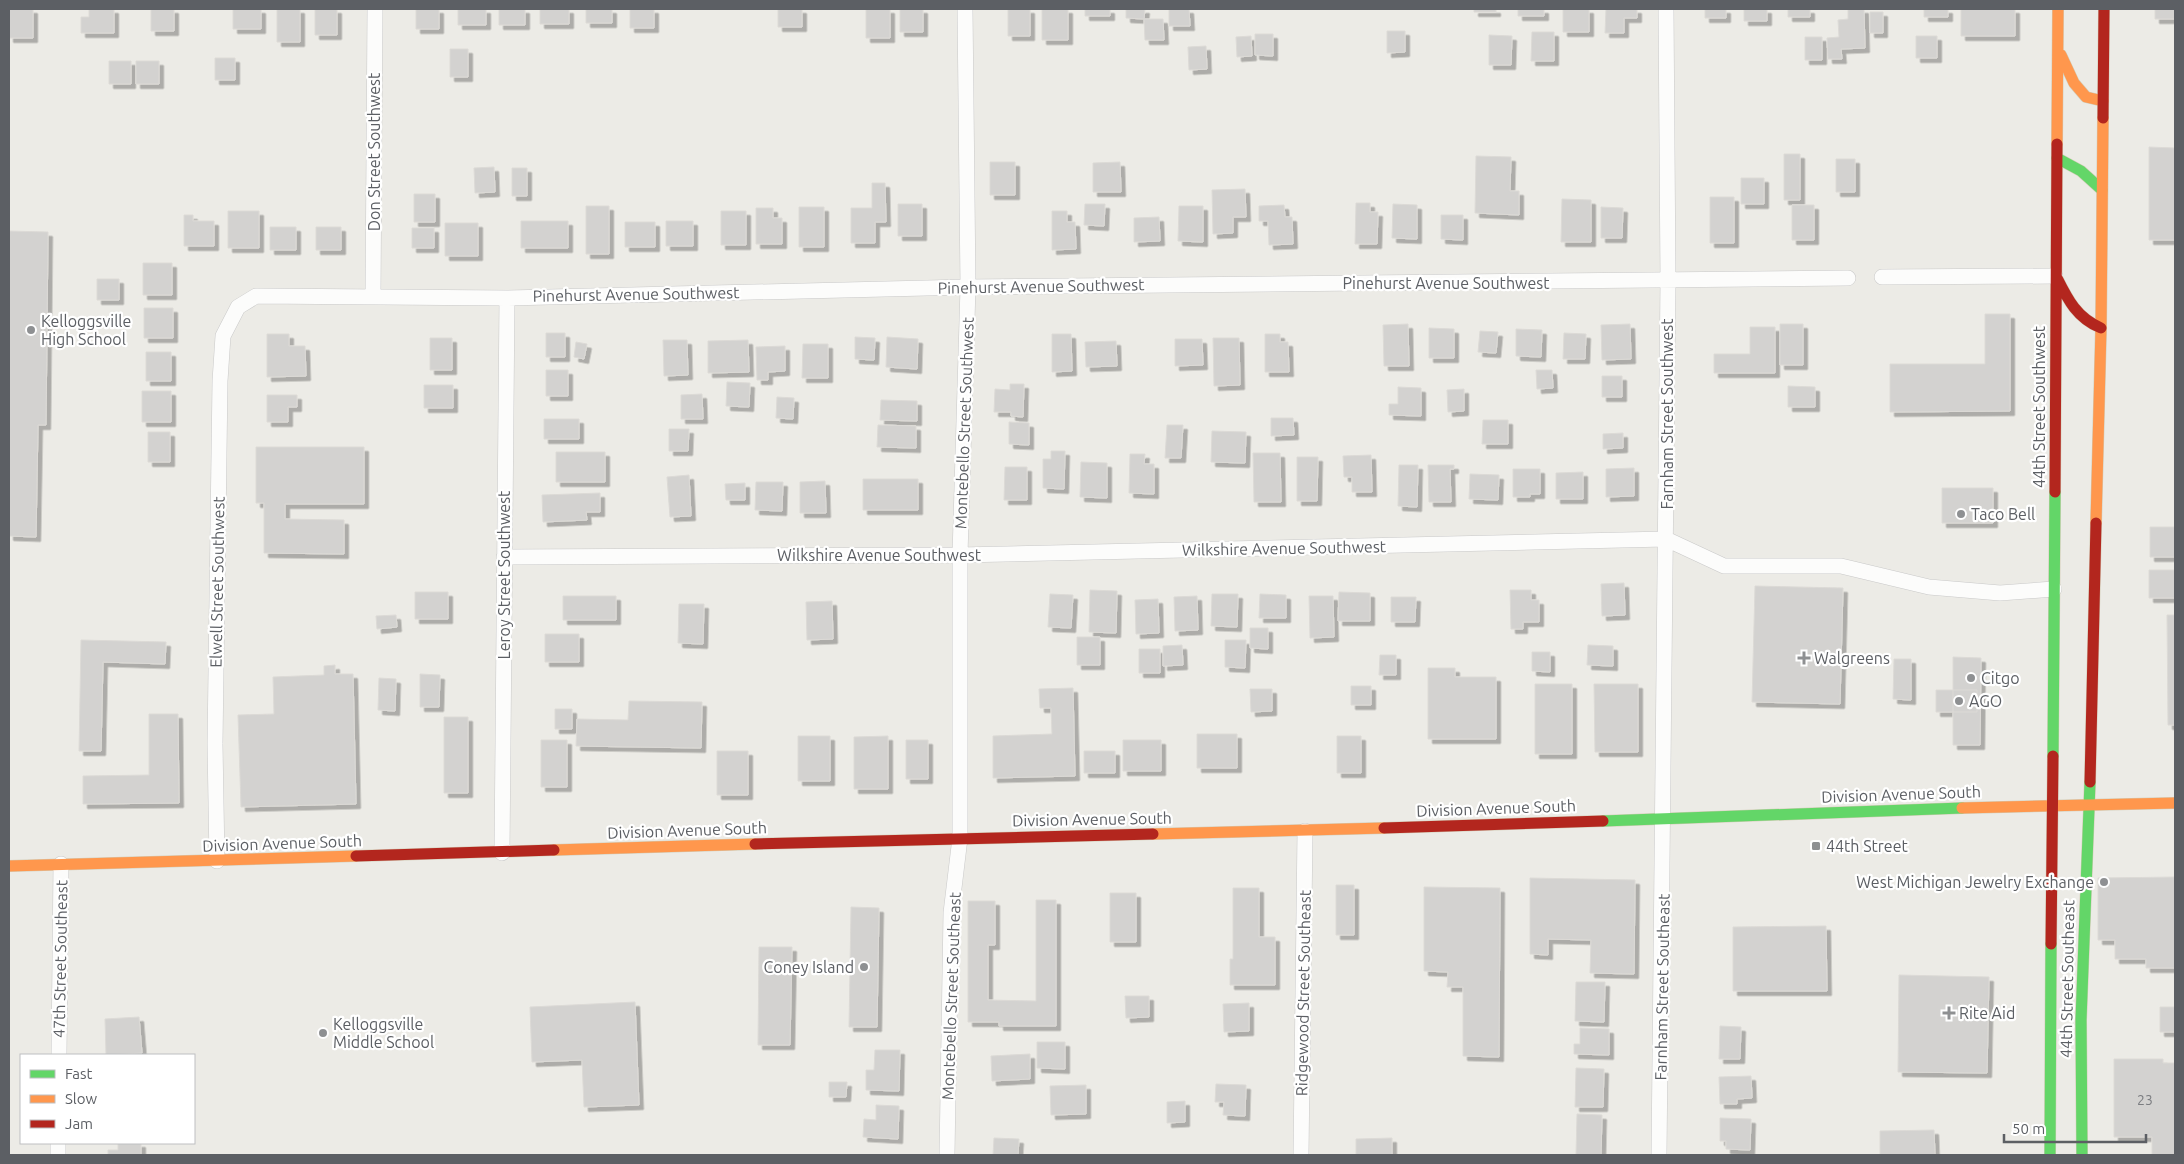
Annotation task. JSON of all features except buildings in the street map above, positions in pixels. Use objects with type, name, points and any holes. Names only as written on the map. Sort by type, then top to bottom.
[{"type":"main road","name":"44th Street Southwest","points":[[2052,805],[2058,9]]},
{"type":"main road","points":[[2088,804],[2101,328],[2104,9]]},
{"type":"main road","points":[[2058,48],[2074,83],[2086,96],[2103,101]]},
{"type":"main road","points":[[2057,158],[2072,164],[2085,173],[2102,190]]},
{"type":"main road","points":[[2055,276],[2076,312],[2088,324],[2101,328]]},
{"type":"main road","name":"Division Avenue South","points":[[9,866],[502,853],[960,838],[1305,831],[2052,805],[2175,803]]},
{"type":"main road","name":"44th Street Southeast","points":[[2082,1155],[2081,1020],[2088,804]]},
{"type":"main road","name":"44th Street Southeast","points":[[2050,1155],[2052,805]]},
{"type":"street","name":"Don Street Southwest","points":[[373,296],[375,9]]},
{"type":"street","name":"Montebello Street Southwest","points":[[960,838],[960,555],[968,287],[966,9]]},
{"type":"street","name":"Farnham Street Southwest","points":[[1663,819],[1668,281],[1666,9]]},
{"type":"street","points":[[1882,277],[2055,276]]},
{"type":"street","name":"Pinehurst Avenue Southwest","points":[[238,307],[256,296],[507,298],[968,287],[1848,278]]},
{"type":"street","name":"Leroy Street Southwest","points":[[502,853],[507,298]]},
{"type":"street","name":"Elwell Street Southwest","points":[[217,861],[215,737],[220,381],[223,336],[238,307]]},
{"type":"street","name":"Wilkshire Avenue Southwest","points":[[504,557],[960,555],[1666,539],[1724,566],[1841,566],[1929,587],[2000,593],[2054,589]]},
{"type":"street","name":"Farnham Street Southeast","points":[[1659,1155],[1663,819]]},
{"type":"street","name":"Ridgewood Street Southeast","points":[[1301,1155],[1305,831]]},
{"type":"street","name":"Montebello Street Southeast","points":[[948,1155],[951,913],[960,838]]},
{"type":"street","name":"47th Street Southeast","points":[[59,1054],[61,864]]},
{"type":"traffic: fast","points":[[2057,158],[2081,171],[2102,190]]},
{"type":"traffic: fast","points":[[2053,756],[2055,492]]},
{"type":"traffic: fast","points":[[2082,1155],[2081,1020],[2090,782]]},
{"type":"traffic: fast","points":[[1603,821],[1962,808]]},
{"type":"traffic: fast","points":[[2050,1155],[2051,944]]},
{"type":"traffic: slow","points":[[2057,144],[2058,9]]},
{"type":"traffic: slow","points":[[2061,55],[2074,83],[2086,97],[2103,101]]},
{"type":"traffic: slow","points":[[2096,523],[2101,328],[2103,118]]},
{"type":"traffic: slow","points":[[1962,808],[2175,803]]},
{"type":"traffic: slow","points":[[1153,834],[1384,828]]},
{"type":"traffic: slow","points":[[554,850],[755,844]]},
{"type":"traffic: slow","points":[[9,866],[356,856]]},
{"type":"traffic: jam","points":[[2103,118],[2104,9]]},
{"type":"traffic: jam","points":[[2055,492],[2057,144]]},
{"type":"traffic: jam","points":[[2057,278],[2069,301],[2079,314],[2101,328]]},
{"type":"traffic: jam","points":[[2090,782],[2096,523]]},
{"type":"traffic: jam","points":[[2051,944],[2053,756]]},
{"type":"traffic: jam","points":[[1384,828],[1603,821]]},
{"type":"traffic: jam","points":[[755,844],[1153,834]]},
{"type":"traffic: jam","points":[[356,856],[554,850]]},
{"type":"place","name":"Kelloggsville High School","points":[[31,330]]},
{"type":"place","name":"Taco Bell","points":[[1961,514]]},
{"type":"place","name":"Walgreens","points":[[1804,658]]},
{"type":"place","name":"Citgo","points":[[1971,678]]},
{"type":"place","name":"AGO","points":[[1959,701]]},
{"type":"place","name":"44th Street","points":[[1816,846]]},
{"type":"place","name":"West Michigan Jewelry Exchange","points":[[2104,882]]},
{"type":"place","name":"Coney Island","points":[[864,967]]},
{"type":"place","name":"Rite Aid","points":[[1949,1013]]},
{"type":"place","name":"Kelloggsville Middle School","points":[[323,1033]]}]
